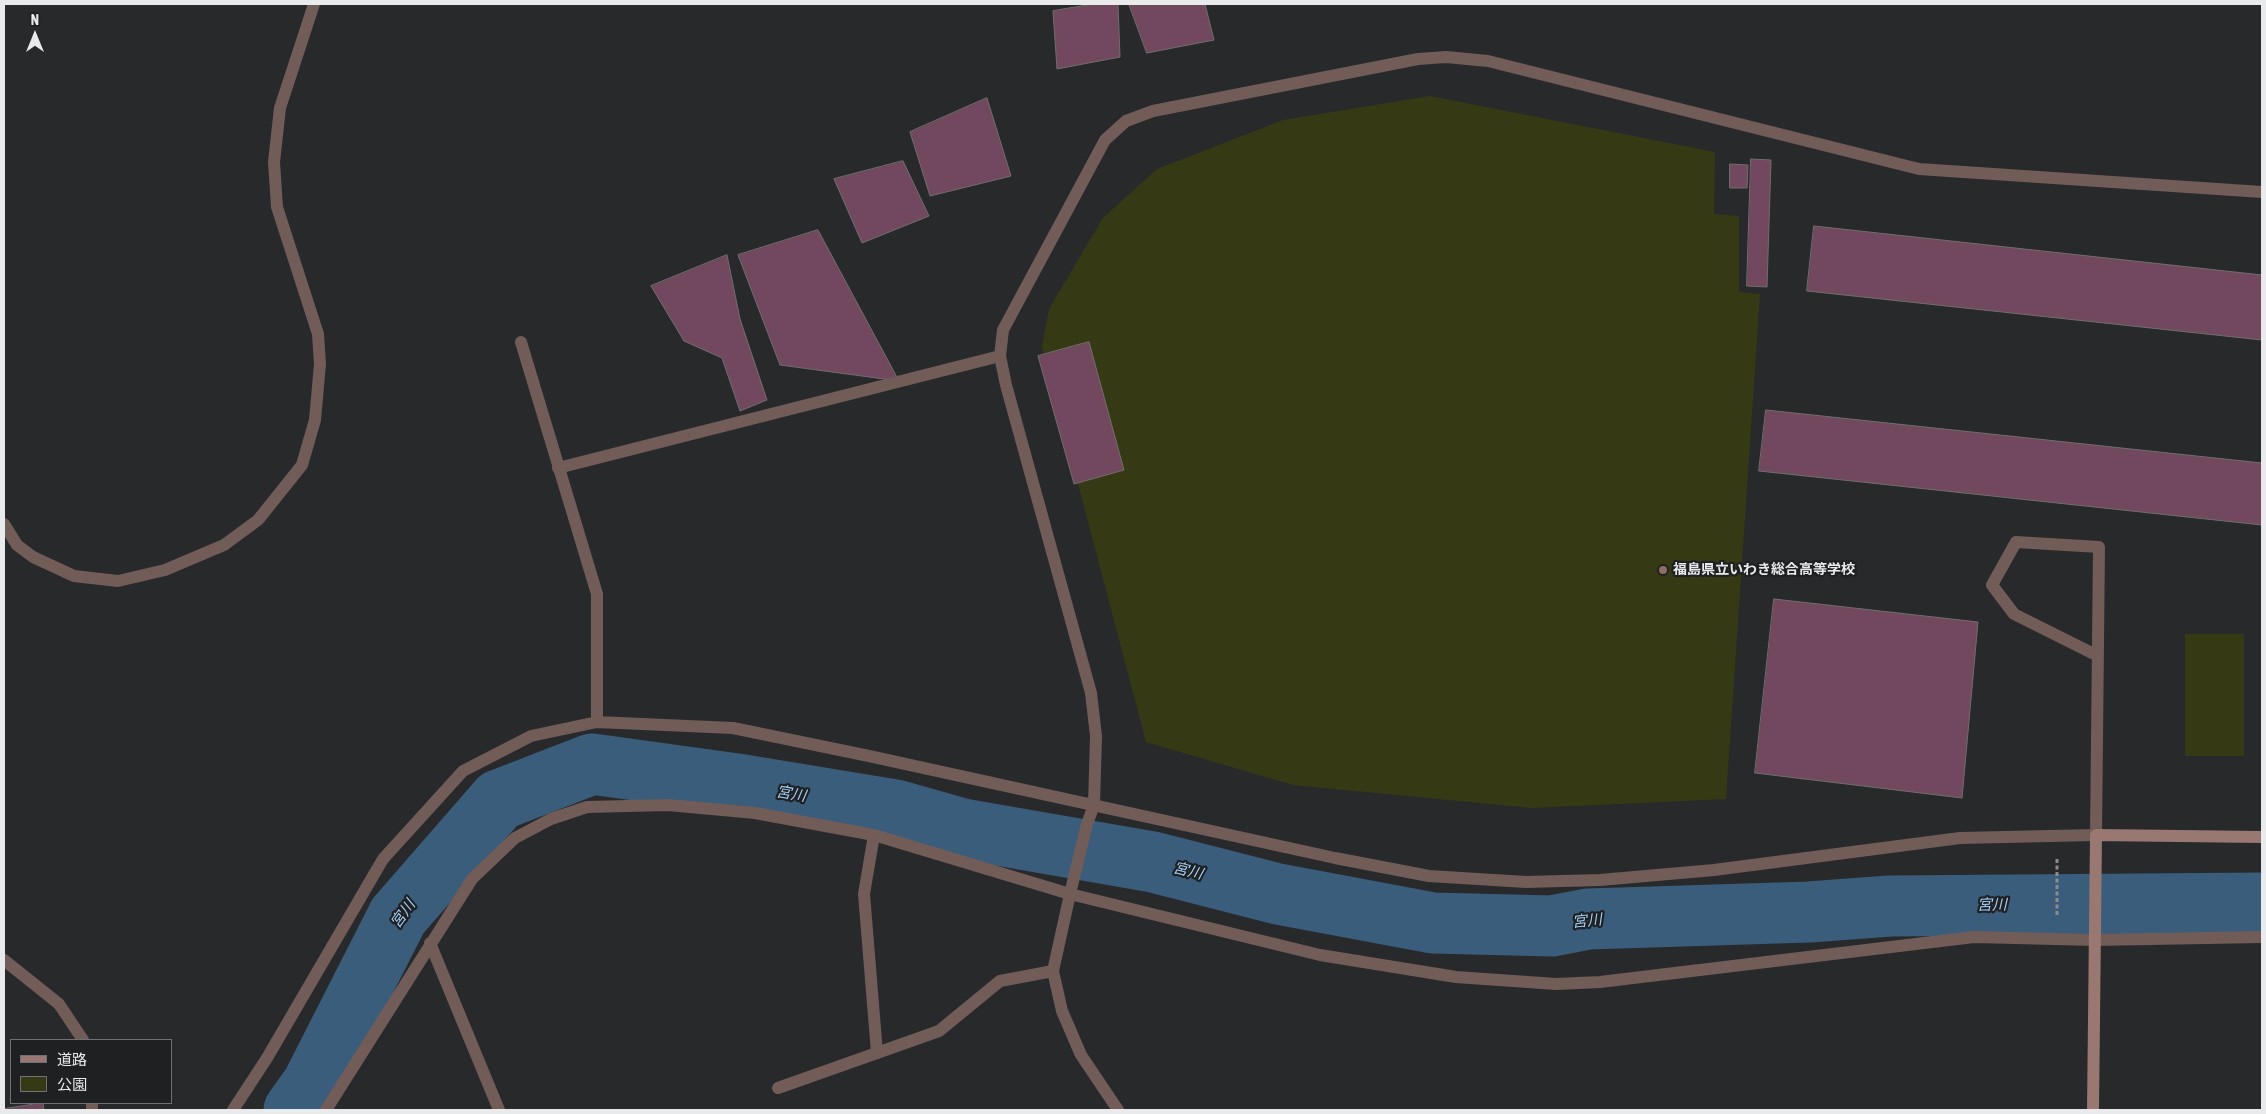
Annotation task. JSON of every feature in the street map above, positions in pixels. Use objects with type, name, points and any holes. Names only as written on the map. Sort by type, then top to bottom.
[{"type":"street","points":[[4,524],[17,545],[32,557],[74,576],[118,581],[166,570],[224,545],[258,520],[302,465],[315,420],[320,364],[318,341],[277,207],[274,162],[280,108],[314,4]]},
{"type":"street","points":[[1118,1110],[1081,1055],[1062,1011],[1053,971],[1087,824],[1094,805],[1096,736],[1091,693],[1006,385],[1000,356],[1003,330],[1105,140],[1126,121],[1153,111],[1418,59],[1446,57],[1488,62],[1919,169],[2262,192]]},
{"type":"street","points":[[521,342],[597,594],[597,722]]},
{"type":"street","points":[[558,468],[1000,356]]},
{"type":"street","points":[[2093,1110],[2096,860],[2096,835],[2098,656],[2099,547],[2016,542],[1992,585],[2014,614],[2098,656]]},
{"type":"street","points":[[233,1110],[267,1058],[383,859],[464,771],[531,736],[597,722],[733,728],[1335,858],[1428,876],[1526,882],[1600,880],[1714,870],[1960,838],[2096,835],[2262,837]]},
{"type":"street","points":[[326,1110],[472,879],[515,838],[551,819],[587,807],[668,806],[755,813],[874,835],[1320,955],[1456,977],[1556,984],[1600,982],[1974,937],[2095,940],[2262,937]]},
{"type":"street","points":[[874,835],[864,894],[878,1053]]},
{"type":"street","points":[[430,943],[499,1110]]},
{"type":"street","points":[[4,960],[59,1004],[82,1039]]},
{"type":"street","points":[[778,1088],[939,1031],[1000,981],[1053,971]]},
{"type":"path","points":[[2057,860],[2057,916]]},
{"type":"green space","points":[[1430,96],[1715,152],[1714,214],[1739,216],[1739,292],[1760,294],[1726,799],[1532,808],[1293,785],[1146,742],[1042,347],[1049,309],[1103,218],[1157,169],[1283,120]]},
{"type":"green space","points":[[2185,634],[2244,634],[2244,756],[2185,756]]},
{"type":"building","points":[[1094,4],[1118,4],[1120,57],[1057,69],[1053,11]]},
{"type":"building","points":[[1129,4],[1205,4],[1214,40],[1147,53]]},
{"type":"building","points":[[987,98],[1011,176],[930,196],[910,132]]},
{"type":"building","points":[[1751,159],[1771,160],[1767,287],[1747,286]]},
{"type":"building","points":[[903,161],[929,216],[862,243],[834,179]]},
{"type":"building","points":[[1730,164],[1748,165],[1747,188],[1730,188]]},
{"type":"building","points":[[1814,226],[2262,275],[2262,340],[1807,291]]},
{"type":"building","points":[[818,230],[899,381],[780,365],[738,255]]},
{"type":"building","points":[[727,255],[740,319],[767,400],[740,411],[722,358],[684,341],[651,286]]},
{"type":"building","points":[[1089,342],[1124,470],[1074,484],[1038,356]]},
{"type":"building","points":[[1766,410],[2262,463],[2262,525],[1759,471]]},
{"type":"building","points":[[1774,599],[1978,622],[1962,798],[1755,773]]},
{"type":"building","points":[[43,1104],[44,1110],[4,1110]]},
{"type":"waterway","name":"宮川","points":[[294,1110],[312,1085],[398,916],[499,800],[592,764],[744,785],[896,810],[963,829],[1153,862],[1278,894],[1433,923],[1552,926],[1588,919],[1809,912],[1890,906],[2262,903]]},
{"type":"place","name":"福島県立いわき総合高等学校","points":[[1663,570]]}]
